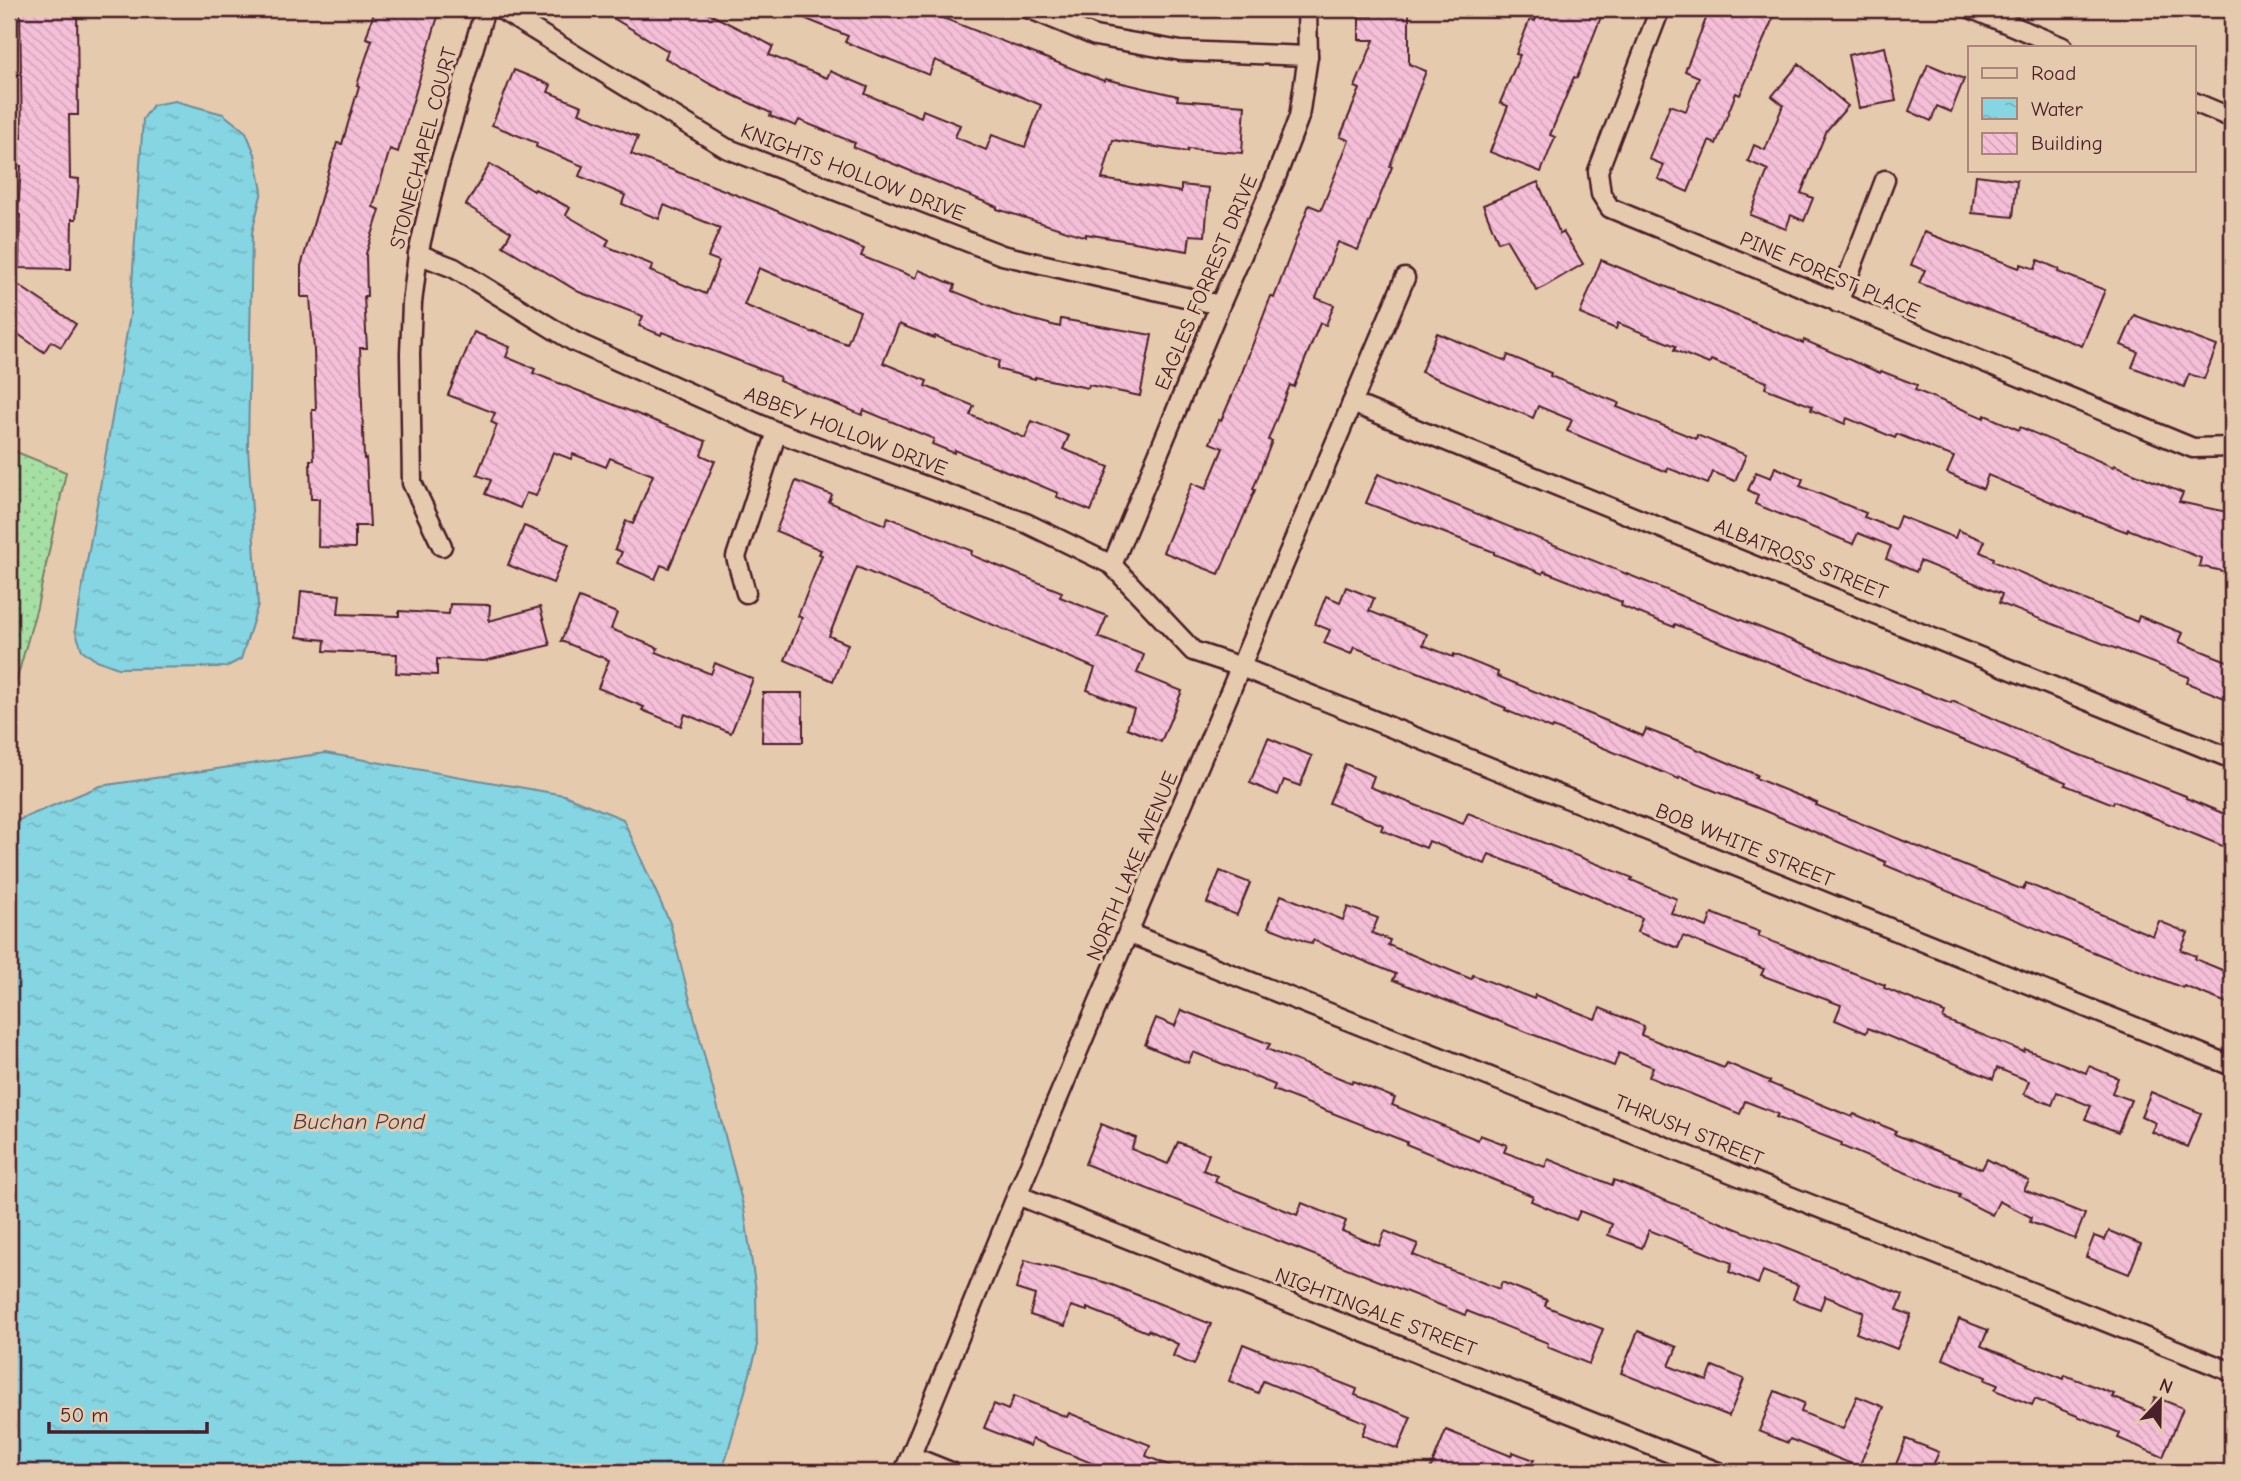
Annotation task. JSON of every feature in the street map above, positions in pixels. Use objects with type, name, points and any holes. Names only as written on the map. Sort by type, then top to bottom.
[{"type":"street","name":"STONECHAPEL COURT","points":[[442,546],[412,483],[412,303],[418,254],[437,173],[485,9]]},
{"type":"street","name":"KNIGHTS HOLLOW DRIVE","points":[[500,9],[726,148],[1002,255],[1220,304]]},
{"type":"street","points":[[1030,9],[1095,36],[1181,51],[1308,56]]},
{"type":"street","name":"EAGLES FORREST DRIVE","points":[[1112,565],[1274,181],[1298,117],[1308,56],[1307,9]]},
{"type":"street","name":"PINE FOREST PLACE","points":[[1660,9],[1598,172],[1601,194],[1610,208],[2193,448],[2232,447]]},
{"type":"street","points":[[1972,9],[2061,46]]},
{"type":"street","points":[[2196,103],[2232,118]]},
{"type":"street","points":[[1838,303],[1885,180]]},
{"type":"street","name":"ABBEY HOLLOW DRIVE","points":[[418,254],[454,268],[573,341],[777,432],[1026,523],[1112,565],[1193,651],[1241,667]]},
{"type":"street","name":"NORTH LAKE AVENUE","points":[[907,1464],[1017,1195],[1405,278]]},
{"type":"street","name":"ALBATROSS STREET","points":[[1352,403],[2232,759]]},
{"type":"street","points":[[746,593],[736,557],[777,432]]},
{"type":"street","name":"BOB WHITE STREET","points":[[1241,667],[2232,1066]]},
{"type":"street","name":"THRUSH STREET","points":[[1128,933],[2232,1371]]},
{"type":"street","name":"NIGHTINGALE STREET","points":[[1017,1195],[1718,1472]]},
{"type":"street","points":[[907,1464],[950,1472]]},
{"type":"green space","points":[[9,449],[66,472],[37,607],[9,707]]},
{"type":"water","points":[[175,101],[223,114],[246,132],[255,154],[262,191],[252,233],[248,447],[258,605],[241,659],[226,667],[118,668],[94,659],[82,650],[75,630],[130,315],[143,119],[153,105]]},
{"type":"water","name":"Buchan Pond","points":[[325,753],[564,795],[623,819],[670,923],[744,1209],[756,1291],[757,1349],[722,1472],[9,1472],[9,824],[100,786]]},
{"type":"building","points":[[20,9],[77,9],[78,115],[69,115],[70,178],[79,179],[76,219],[72,219],[71,269],[19,268],[19,138],[22,138]]},
{"type":"building","points":[[375,9],[412,9],[438,16],[398,152],[390,149],[373,207],[380,210],[366,254],[367,296],[364,296],[367,348],[360,348],[364,459],[366,458],[370,526],[355,526],[355,548],[318,547],[319,499],[311,499],[310,460],[314,460],[312,410],[316,410],[314,350],[310,297],[301,297],[301,266],[337,143],[342,144],[359,86],[357,85],[372,40],[366,38]]},
{"type":"building","points":[[598,9],[700,9],[773,46],[769,55],[827,78],[830,71],[868,87],[865,94],[921,117],[923,110],[960,125],[955,137],[986,150],[992,135],[1025,147],[1041,105],[935,60],[929,75],[845,42],[848,36],[782,9],[920,9],[1104,81],[1105,79],[1178,96],[1177,100],[1245,105],[1242,153],[1188,149],[1187,152],[1113,140],[1102,179],[1181,192],[1181,185],[1209,188],[1205,236],[1190,235],[1188,251],[1086,234],[1086,237],[997,209],[853,147],[855,143],[799,120],[796,126],[770,116],[771,113],[712,85],[665,58],[668,51]]},
{"type":"building","points":[[1372,9],[1409,9],[1409,64],[1426,71],[1390,166],[1392,167],[1358,250],[1338,242],[1316,298],[1334,305],[1326,325],[1320,323],[1294,387],[1290,385],[1268,440],[1272,441],[1253,489],[1255,490],[1219,574],[1163,552],[1192,483],[1206,489],[1223,448],[1210,443],[1219,420],[1221,421],[1241,375],[1271,296],[1274,298],[1309,205],[1321,210],[1349,140],[1340,137],[1360,89],[1355,87],[1374,40],[1359,40],[1359,16],[1372,16]]},
{"type":"building","points":[[1540,9],[1604,9],[1577,78],[1574,77],[1550,135],[1555,137],[1541,172],[1490,152],[1508,106],[1500,103],[1520,55],[1516,54],[1530,19],[1535,21]]},
{"type":"building","points":[[1710,9],[1777,9],[1740,95],[1736,93],[1716,144],[1709,141],[1688,192],[1658,179],[1664,165],[1649,159],[1670,105],[1686,111],[1699,77],[1685,71]]},
{"type":"building","points":[[1885,47],[1896,101],[1859,108],[1848,55]]},
{"type":"building","points":[[1799,64],[1848,106],[1827,130],[1801,193],[1813,198],[1804,221],[1791,215],[1786,229],[1750,215],[1768,170],[1748,161],[1754,145],[1765,150],[1783,105],[1772,96]]},
{"type":"building","points":[[1928,64],[1964,79],[1951,112],[1937,106],[1931,121],[1909,111]]},
{"type":"building","points":[[514,70],[551,85],[548,92],[582,106],[579,113],[638,137],[631,154],[770,208],[864,249],[861,256],[916,278],[919,270],[955,285],[953,291],[1011,314],[1060,327],[1061,319],[1152,335],[1140,396],[1089,385],[1088,388],[1035,379],[997,369],[999,361],[899,324],[883,363],[927,381],[925,386],[974,406],[970,415],[1025,438],[1032,421],[1069,436],[1063,449],[1109,467],[1091,511],[1057,497],[1058,493],[1011,473],[955,450],[954,453],[932,444],[934,439],[864,410],[862,415],[779,381],[780,377],[662,332],[661,335],[639,326],[643,316],[579,292],[503,246],[511,232],[466,205],[490,164],[534,191],[535,189],[570,208],[566,215],[609,240],[606,246],[653,265],[650,271],[706,294],[719,261],[708,257],[720,228],[664,205],[659,219],[622,204],[625,195],[579,176],[583,166],[492,125]],"holes":[[[759,268],[860,311],[847,344],[744,305]]]},
{"type":"building","points":[[1976,175],[2017,180],[2013,217],[1972,213]]},
{"type":"building","points":[[1538,182],[1560,234],[1563,232],[1583,264],[1537,291],[1506,239],[1498,242],[1483,205]]},
{"type":"building","points":[[1924,232],[2019,268],[2021,264],[2035,269],[2038,260],[2059,269],[2058,272],[2105,290],[2082,346],[1919,283],[1925,270],[1911,265]]},
{"type":"building","points":[[1601,260],[1803,343],[1804,340],[1880,373],[1881,371],[1917,385],[1915,390],[1984,418],[1985,415],[2019,430],[2020,427],[2113,467],[2114,465],[2183,493],[2179,502],[2232,513],[2232,573],[2199,566],[2201,558],[2128,529],[2127,532],[2082,515],[1988,475],[1983,489],[1947,473],[1954,457],[1897,434],[1895,438],[1847,418],[1845,424],[1811,410],[1812,406],[1765,388],[1767,382],[1711,360],[1709,364],[1674,350],[1676,346],[1618,323],[1616,329],[1580,314]]},
{"type":"building","points":[[18,285],[76,324],[61,347],[51,341],[44,352],[9,328],[9,299]]},
{"type":"building","points":[[2134,315],[2217,346],[2204,379],[2189,374],[2184,387],[2132,367],[2138,352],[2121,345]]},
{"type":"building","points":[[474,332],[510,347],[506,357],[535,369],[533,373],[706,441],[701,455],[715,461],[669,568],[661,565],[655,579],[617,563],[622,552],[615,549],[626,521],[633,524],[653,475],[610,458],[606,467],[573,454],[571,459],[553,452],[536,496],[526,493],[520,508],[485,494],[491,480],[477,475],[497,425],[491,422],[495,413],[448,395]]},
{"type":"building","points":[[1437,333],[1506,361],[1508,355],[1551,373],[1550,376],[1619,403],[1617,407],[1696,439],[1697,435],[1746,455],[1735,481],[1713,472],[1708,484],[1668,468],[1667,472],[1567,431],[1572,420],[1538,406],[1533,418],[1421,372]]},
{"type":"building","points":[[1775,467],[1803,479],[1800,486],[1866,513],[1864,517],[1895,529],[1900,516],[1955,538],[1958,530],[1985,541],[1980,552],[1994,558],[1993,561],[2137,622],[2139,616],[2183,633],[2179,642],[2232,663],[2232,701],[2187,683],[2189,677],[1999,603],[2002,594],[1920,561],[1916,572],[1886,559],[1891,546],[1858,533],[1853,544],[1755,504],[1758,495],[1748,490],[1756,472],[1771,478]]},
{"type":"building","points":[[1378,474],[2186,796],[2232,817],[2232,850],[2114,801],[2113,804],[2065,785],[2066,782],[1675,624],[1674,627],[1621,606],[1622,602],[1544,571],[1543,574],[1494,552],[1366,503]]},
{"type":"building","points":[[796,481],[832,495],[829,502],[885,525],[888,517],[972,551],[971,555],[1062,592],[1060,597],[1107,616],[1098,637],[1144,655],[1137,673],[1182,691],[1161,742],[1127,728],[1134,709],[1087,690],[1095,668],[857,567],[829,636],[848,644],[833,681],[785,660],[802,618],[798,616],[822,555],[819,554],[821,550],[776,531]]},
{"type":"building","points":[[524,526],[569,544],[553,583],[508,565]]},
{"type":"building","points":[[1346,587],[1374,598],[1369,611],[1427,634],[1423,645],[1498,672],[1497,676],[1643,736],[1646,729],[1692,747],[1757,775],[1755,778],[1817,803],[1816,805],[2023,890],[2026,883],[2153,936],[2159,921],[2188,933],[2181,950],[2196,956],[2195,959],[2232,974],[2232,1005],[2076,945],[1760,809],[1553,727],[1552,729],[1428,676],[1354,647],[1351,654],[1324,643],[1330,630],[1315,624],[1326,596],[1340,602]]},
{"type":"building","points":[[301,591],[340,595],[338,614],[399,616],[399,611],[449,614],[450,604],[490,605],[489,621],[540,607],[550,645],[484,661],[437,659],[437,675],[396,673],[397,654],[324,651],[325,640],[297,637]]},
{"type":"building","points":[[579,598],[617,613],[611,629],[658,648],[656,652],[711,674],[715,663],[753,679],[731,733],[685,714],[681,726],[598,688],[609,660],[561,641]]},
{"type":"building","points":[[763,693],[803,693],[803,742],[762,742]]},
{"type":"building","points":[[1268,738],[1312,756],[1300,786],[1284,780],[1278,795],[1250,783]]},
{"type":"building","points":[[1345,764],[1374,776],[1370,787],[1463,824],[1468,813],[1633,878],[1631,880],[1677,899],[1671,913],[1707,927],[1712,913],[1760,932],[1758,936],[1885,985],[1884,988],[1945,1013],[1943,1019],[2024,1052],[2025,1049],[2086,1073],[2089,1066],[2118,1078],[2112,1093],[2131,1100],[2118,1132],[2085,1119],[2091,1106],[2057,1092],[2052,1105],[2024,1094],[2029,1081],[1997,1068],[1993,1079],[1868,1028],[1866,1033],[1835,1020],[1841,1005],[1761,975],[1764,969],[1683,936],[1678,948],[1637,932],[1642,918],[1578,890],[1489,854],[1485,864],[1429,841],[1426,848],[1381,830],[1383,825],[1329,803]]},
{"type":"building","points":[[1220,871],[1250,883],[1237,915],[1207,903]]},
{"type":"building","points":[[1281,895],[1343,920],[1348,907],[1378,918],[1372,933],[1390,940],[1388,945],[1471,979],[1473,975],[1534,999],[1535,995],[1595,1019],[1600,1008],[1644,1026],[1641,1035],[1724,1068],[1727,1063],[1770,1081],[1769,1083],[1852,1117],[1854,1114],[1896,1131],[1894,1134],[1982,1169],[1987,1159],[2029,1181],[2024,1190],[2085,1214],[2075,1239],[2030,1222],[2031,1217],[1999,1201],[1992,1215],[1959,1198],[1960,1195],[1841,1146],[1842,1143],[1776,1117],[1778,1114],[1745,1101],[1740,1114],[1649,1077],[1653,1067],[1619,1053],[1614,1066],[1393,980],[1396,974],[1313,940],[1312,944],[1268,927]]},
{"type":"building","points":[[1181,1010],[1270,1044],[1267,1049],[1395,1098],[1392,1105],[1478,1140],[1480,1135],[1507,1145],[1504,1152],[1545,1167],[1548,1159],[1612,1185],[1614,1180],[1903,1295],[1897,1310],[1911,1315],[1897,1349],[1856,1333],[1864,1312],[1825,1296],[1820,1309],[1793,1299],[1798,1285],[1763,1271],[1758,1284],[1729,1272],[1732,1263],[1649,1230],[1642,1248],[1608,1235],[1612,1224],[1580,1211],[1576,1220],[1531,1201],[1533,1196],[1406,1144],[1407,1142],[1273,1090],[1275,1085],[1193,1052],[1188,1063],[1145,1045],[1156,1018],[1175,1026]]},
{"type":"building","points":[[2151,1092],[2201,1113],[2187,1147],[2152,1132],[2156,1123],[2141,1116]]},
{"type":"building","points":[[1101,1124],[1136,1138],[1131,1149],[1168,1164],[1178,1142],[1209,1154],[1203,1170],[1217,1176],[1215,1182],[1297,1215],[1302,1203],[1346,1221],[1342,1231],[1379,1246],[1385,1231],[1418,1244],[1413,1255],[1499,1289],[1502,1282],[1547,1300],[1545,1306],[1603,1329],[1589,1364],[1547,1347],[1548,1343],[1467,1311],[1465,1315],[1085,1164]]},
{"type":"building","points":[[2109,1231],[2141,1244],[2129,1274],[2086,1257],[2094,1236],[2105,1240]]},
{"type":"building","points":[[1025,1260],[1107,1283],[1211,1324],[1194,1365],[1173,1356],[1178,1344],[1087,1308],[1087,1311],[1071,1306],[1065,1326],[1030,1315],[1035,1295],[1016,1289]]},
{"type":"building","points":[[1959,1319],[1988,1330],[1981,1346],[2064,1379],[2065,1375],[2114,1394],[2112,1397],[2149,1412],[2155,1397],[2183,1408],[2163,1457],[2118,1438],[2120,1433],[2035,1399],[2032,1405],[1995,1390],[1998,1385],[1985,1380],[1986,1377],[1943,1359]]},
{"type":"building","points":[[1638,1331],[1677,1347],[1669,1366],[1707,1381],[1713,1366],[1744,1379],[1729,1416],[1621,1373]]},
{"type":"building","points":[[1243,1344],[1357,1389],[1355,1395],[1411,1417],[1398,1449],[1362,1435],[1367,1423],[1263,1381],[1258,1393],[1229,1381]]},
{"type":"building","points":[[1775,1391],[1804,1403],[1801,1412],[1843,1429],[1857,1396],[1884,1407],[1859,1467],[1790,1439],[1788,1443],[1759,1431]]},
{"type":"building","points":[[1014,1396],[1067,1417],[1069,1413],[1150,1445],[1146,1456],[1185,1472],[1114,1472],[1032,1439],[1030,1446],[984,1428],[994,1404],[1008,1410]]},
{"type":"building","points":[[1446,1430],[1511,1456],[1513,1452],[1534,1460],[1531,1464],[1550,1472],[1429,1472]]},
{"type":"building","points":[[1906,1439],[1939,1452],[1930,1472],[1893,1472]]}]
